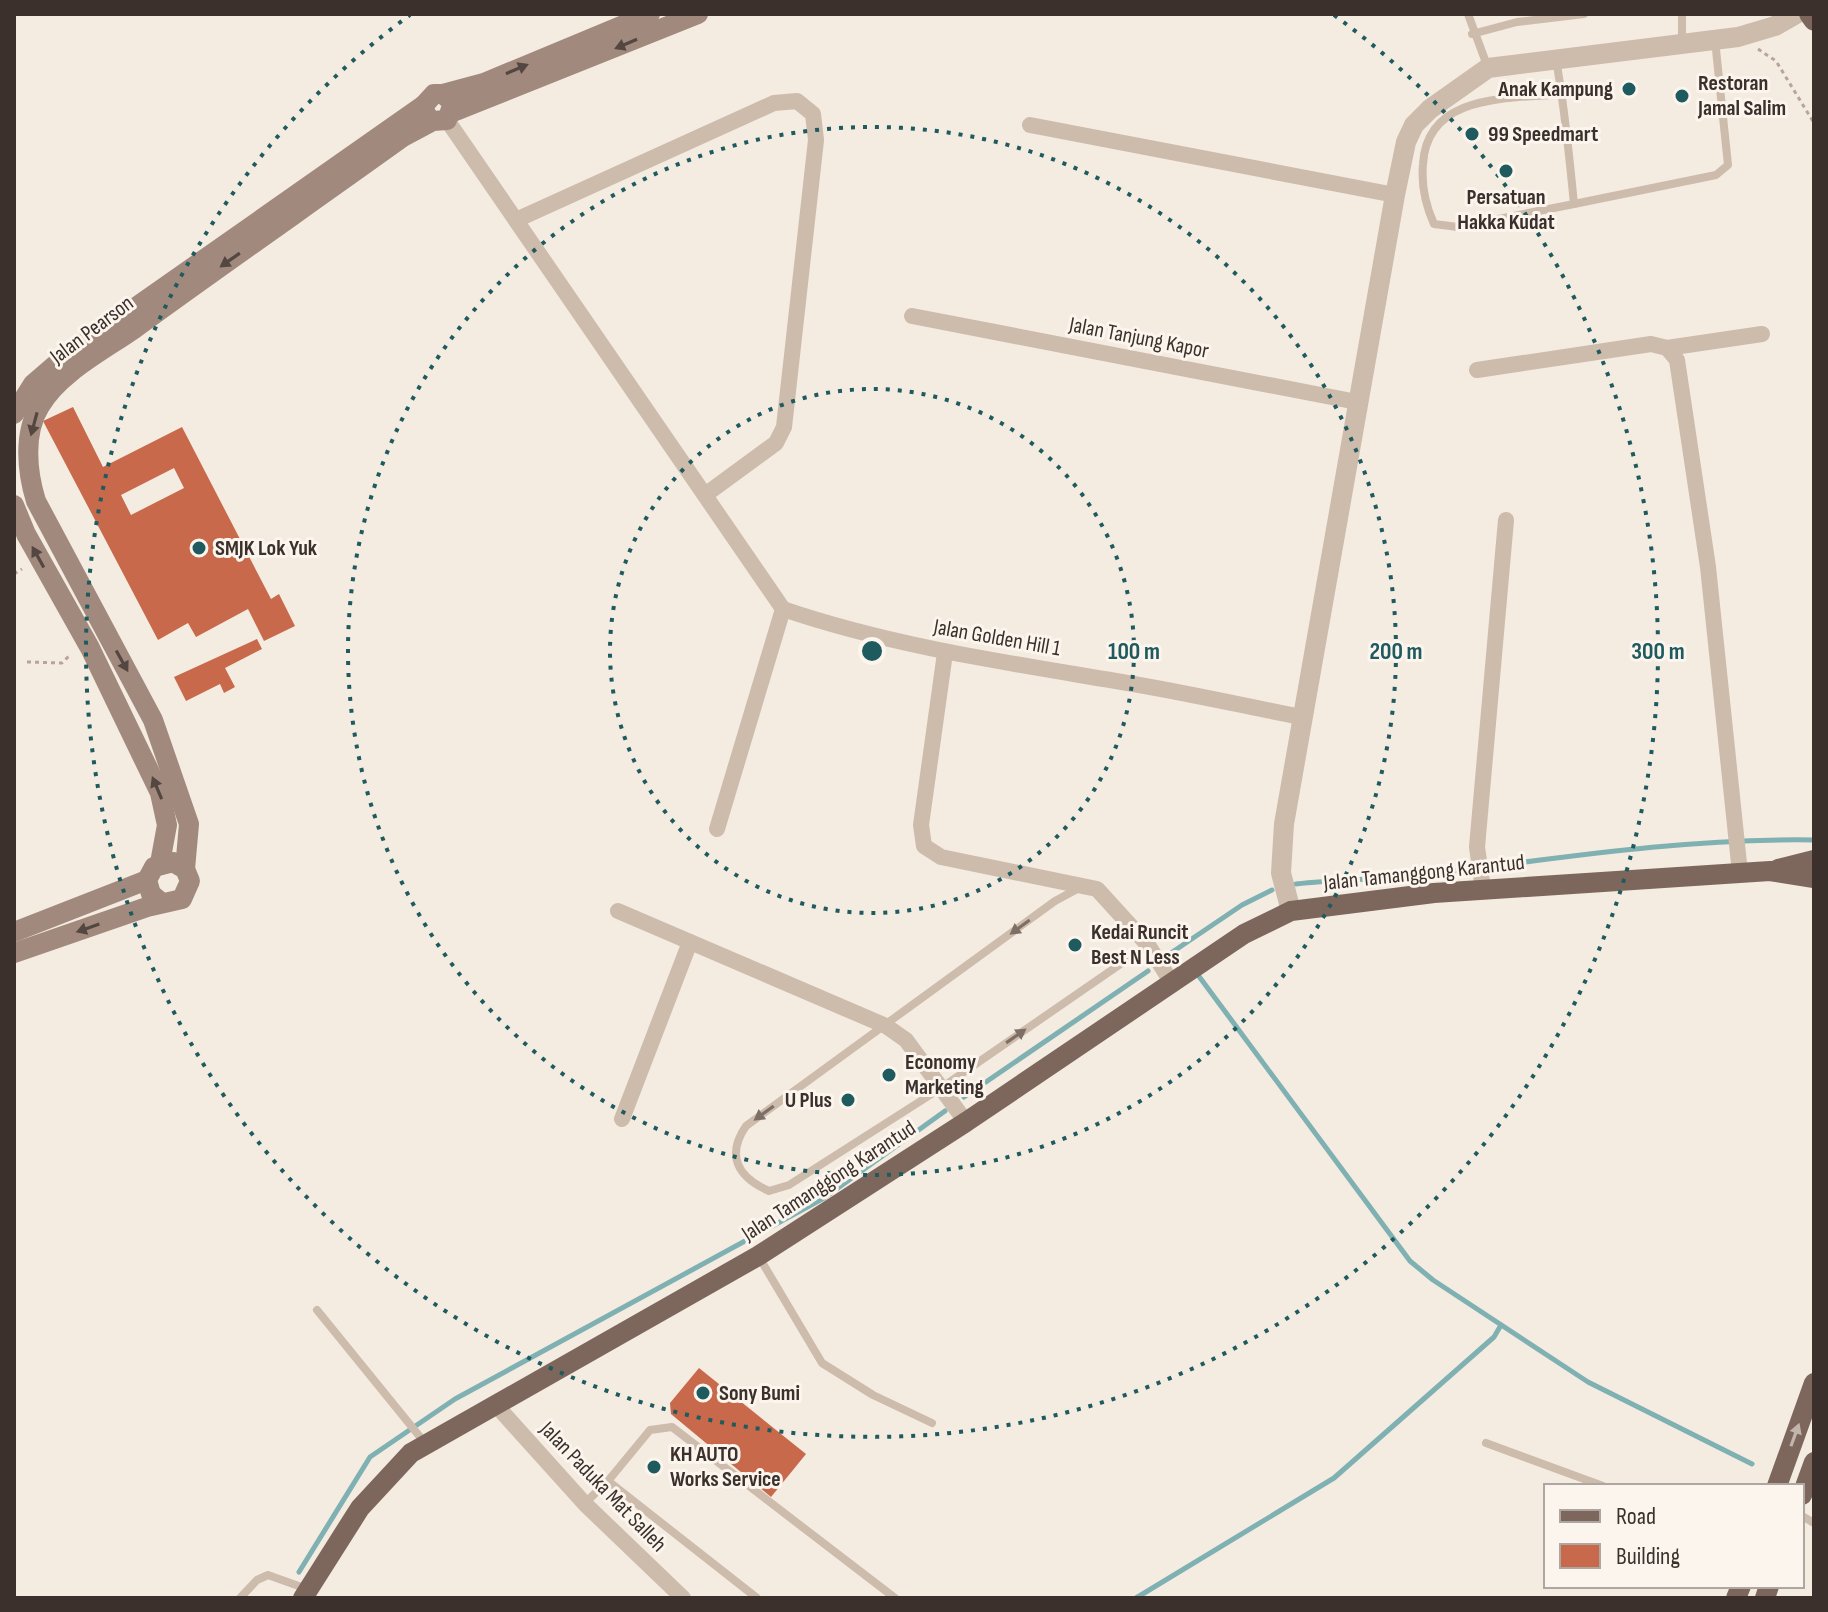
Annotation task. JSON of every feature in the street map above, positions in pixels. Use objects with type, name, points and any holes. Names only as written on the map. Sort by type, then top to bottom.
[{"type":"main road","points":[[439,115],[434,94],[484,83],[650,14]]},
{"type":"main road","name":"Jalan Pearson","points":[[185,869],[189,824],[153,720],[36,501],[29,466],[35,414],[46,396],[75,371],[403,137],[439,115],[698,14]]},
{"type":"main road","points":[[1809,14],[1814,21]]},
{"type":"main road","name":"Jalan Pearson","points":[[14,414],[23,396],[62,359],[439,115]]},
{"type":"main road","points":[[14,505],[26,534],[85,640],[160,793],[167,825],[160,863],[147,880],[14,932]]},
{"type":"main road","name":"Jalan Tamanggong Karantud","points":[[306,1594],[360,1508],[387,1475],[425,1443],[758,1256],[966,1122],[1244,934],[1291,911],[1482,881],[1740,873],[1770,871],[1814,860]]},
{"type":"main road","points":[[14,953],[162,903],[176,902],[186,894],[190,881],[185,869],[173,862],[160,863]]},
{"type":"main road","name":"Jalan Tamanggong Karantud","points":[[1770,871],[1814,878]]},
{"type":"main road","points":[[147,880],[151,894],[162,903]]},
{"type":"main road","points":[[1778,1484],[1814,1383]]},
{"type":"main road","points":[[1804,1490],[1813,1469]]},
{"type":"street","points":[[1291,911],[1281,873],[1281,856],[1301,717],[1395,195],[1406,142],[1414,125],[1430,109],[1488,68],[1738,37],[1775,26],[1796,14]]},
{"type":"street","points":[[516,220],[774,103],[797,101],[813,114],[816,140],[784,427],[776,443],[705,495]]},
{"type":"street","points":[[439,115],[516,220],[783,609],[717,829]]},
{"type":"street","points":[[1030,125],[1395,195]]},
{"type":"street","name":"Jalan Tanjung Kapor","points":[[912,316],[1357,402]]},
{"type":"street","points":[[1477,370],[1651,344],[1667,348],[1762,334]]},
{"type":"street","points":[[1667,348],[1677,360],[1680,371],[1708,567],[1740,873]]},
{"type":"street","points":[[1482,881],[1477,847],[1506,520]]},
{"type":"street","name":"Jalan Golden Hill 1","points":[[783,609],[848,630],[945,653],[1121,681],[1301,717]]},
{"type":"street","points":[[945,653],[921,825],[924,846],[941,857],[1085,884],[1107,897],[1148,945],[1172,983]]},
{"type":"street","points":[[618,911],[886,1026],[906,1040],[966,1122]]},
{"type":"street","points":[[622,1119],[690,942]]},
{"type":"street","name":"Jalan Paduka Mat Salleh","points":[[495,1404],[585,1504],[683,1598]]},
{"type":"lane","points":[[1468,14],[1472,34],[1488,68]]},
{"type":"lane","points":[[1472,34],[1517,22],[1584,14]]},
{"type":"lane","points":[[1682,14],[1682,43]]},
{"type":"lane","points":[[1562,94],[1484,102],[1460,108],[1445,116],[1428,136],[1421,182],[1434,224],[1444,228],[1716,175],[1728,165],[1715,39]]},
{"type":"lane","points":[[1556,59],[1574,204]]},
{"type":"lane","points":[[1085,884],[1055,901],[746,1126],[734,1146],[734,1156],[746,1176],[758,1186],[778,1191],[941,1088],[1148,945]]},
{"type":"lane","points":[[758,1256],[822,1363],[873,1395],[932,1423]]},
{"type":"lane","points":[[317,1310],[425,1443]]},
{"type":"lane","points":[[585,1504],[650,1430],[672,1427],[895,1598]]},
{"type":"lane","points":[[1486,1443],[1598,1484]]},
{"type":"lane","points":[[608,1481],[757,1598]]},
{"type":"lane","points":[[240,1598],[257,1580],[268,1575],[306,1594]]},
{"type":"path","points":[[1738,37],[1776,61],[1814,123]]},
{"type":"path","points":[[27,662],[62,663],[85,640]]},
{"type":"building","points":[[73,407],[103,467],[182,427],[271,599],[279,594],[295,626],[264,641],[248,609],[196,637],[188,623],[158,640],[43,421]],"holes":[[[174,468],[184,488],[131,515],[121,495]]]},
{"type":"building","points":[[257,639],[262,649],[225,668],[235,687],[224,693],[220,684],[186,701],[174,677]]},
{"type":"building","points":[[699,1368],[806,1454],[771,1497],[671,1414],[670,1403]]},
{"type":"waterway","points":[[1296,884],[1424,875],[1667,846],[1814,840]]},
{"type":"waterway","points":[[1168,955],[1242,905],[1272,890]]},
{"type":"waterway","points":[[964,1097],[1148,971]]},
{"type":"waterway","points":[[1198,975],[1410,1261],[1433,1280],[1588,1382],[1752,1464]]},
{"type":"waterway","points":[[299,1572],[370,1457],[455,1399],[824,1198],[945,1111]]},
{"type":"waterway","points":[[1136,1598],[1334,1478],[1494,1337],[1501,1325]]},
{"type":"place","name":"Anak Kampung","points":[[1629,89]]},
{"type":"place","name":"Restoran Jamal Salim","points":[[1682,96]]},
{"type":"place","name":"99 Speedmart","points":[[1472,134]]},
{"type":"place","name":"Persatuan Hakka Kudat","points":[[1506,171]]},
{"type":"place","name":"SMJK Lok Yuk","points":[[199,548]]},
{"type":"place","name":"Kedai Runcit Best N Less","points":[[1075,945]]},
{"type":"place","name":"Economy Marketing","points":[[889,1075]]},
{"type":"place","name":"U Plus","points":[[848,1100]]},
{"type":"place","name":"Sony Bumi","points":[[703,1393]]},
{"type":"place","name":"KH AUTO Works Service","points":[[654,1467]]}]
